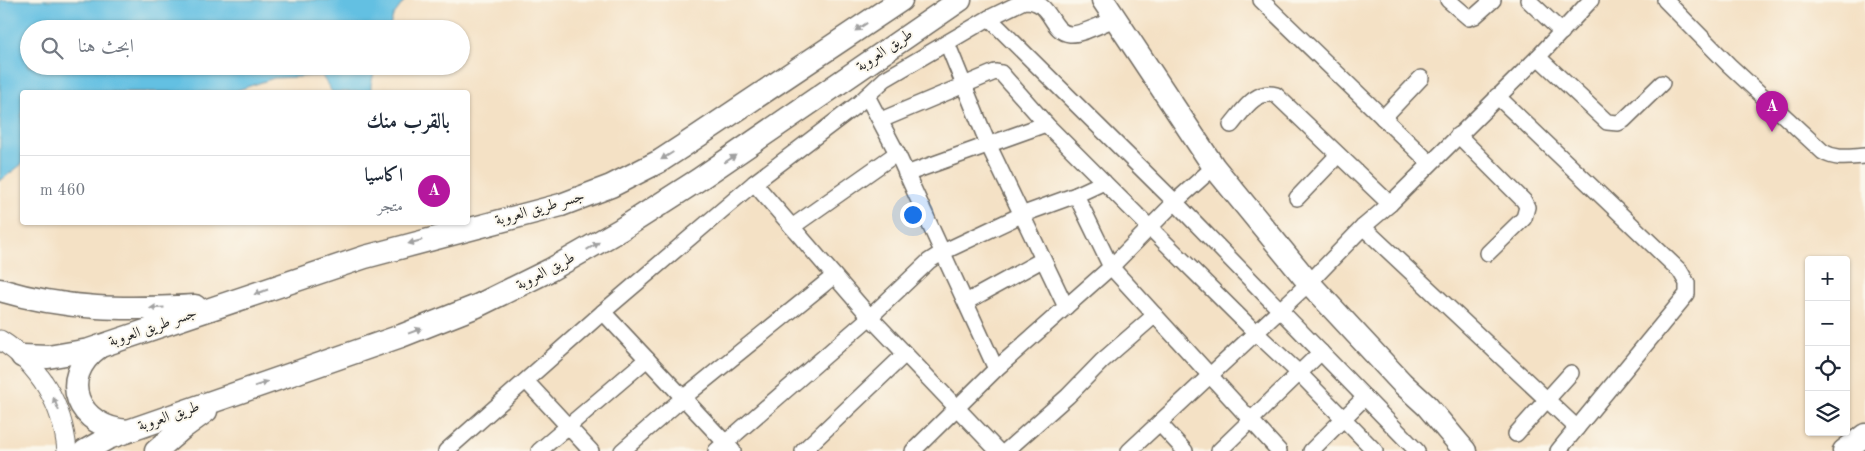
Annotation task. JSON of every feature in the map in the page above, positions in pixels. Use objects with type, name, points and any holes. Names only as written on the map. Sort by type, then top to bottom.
[{"type":"highway","name":"جسر طريق العروبة","points":[[22,356],[61,356],[99,347],[365,257],[561,204],[611,186],[660,161],[901,0]]},
{"type":"highway","name":"طريق العروبة","points":[[86,451],[98,442],[439,321],[514,289],[620,230],[698,180],[960,0]]},
{"type":"highway","points":[[1103,0],[1214,167],[1309,283],[1402,383],[1427,406],[1466,451]]},
{"type":"highway","points":[[0,290],[44,301],[109,309],[145,309],[223,304]]},
{"type":"highway","points":[[99,347],[88,356],[80,368],[76,381],[79,400],[94,421],[112,429],[128,431]]},
{"type":"highway","points":[[1402,383],[1415,405],[1452,451]]},
{"type":"highway","points":[[156,451],[195,419],[236,393]]},
{"type":"highway","points":[[1844,451],[1865,435]]},
{"type":"main road","points":[[0,340],[22,356],[52,394],[63,424],[67,451]]},
{"type":"street","points":[[446,451],[603,312],[754,183],[867,96],[885,79],[1018,2],[1031,0],[1042,5],[1059,28],[1068,34],[1077,34],[1116,19]]},
{"type":"street","points":[[1261,0],[1430,163]]},
{"type":"street","points":[[1448,0],[1470,18],[1475,16],[1493,0]]},
{"type":"street","points":[[1528,0],[1562,32]]},
{"type":"street","points":[[1129,451],[1309,283],[1364,227],[1390,204],[1458,134],[1538,57],[1591,0]]},
{"type":"street","points":[[1665,0],[1729,65],[1824,152],[1843,158],[1865,156]]},
{"type":"street","points":[[989,18],[1175,202],[1417,451]]},
{"type":"street","points":[[946,43],[988,144],[1066,307]]},
{"type":"street","points":[[1538,57],[1607,122],[1612,123],[1624,120],[1662,83]]},
{"type":"street","points":[[881,120],[964,84],[994,72],[999,72],[1046,124],[1256,333],[1300,374],[1375,451]]},
{"type":"street","points":[[1384,118],[1421,78]]},
{"type":"street","points":[[1231,125],[1255,98],[1261,94],[1269,93],[1276,95],[1390,204]]},
{"type":"street","points":[[867,96],[897,153],[996,369]]},
{"type":"street","points":[[1497,96],[1680,272],[1687,283],[1687,294],[1558,451]]},
{"type":"street","points":[[906,174],[1046,124]]},
{"type":"street","points":[[1458,134],[1527,207],[1524,218],[1488,253]]},
{"type":"street","points":[[792,227],[897,153]]},
{"type":"street","points":[[1297,198],[1338,155]]},
{"type":"street","points":[[913,451],[996,369],[1111,267],[1175,202],[1214,167]]},
{"type":"street","points":[[603,312],[683,398],[725,448],[870,317],[917,271],[943,252],[1021,216],[1104,182]]},
{"type":"street","points":[[754,183],[870,317],[998,451]]},
{"type":"street","points":[[1076,195],[1111,267],[1279,451]]},
{"type":"street","points":[[1364,227],[1577,428]]},
{"type":"street","points":[[966,302],[1042,260]]},
{"type":"street","points":[[622,451],[683,398],[834,276]]},
{"type":"street","points":[[1006,451],[1068,396],[1102,361],[1155,315]]},
{"type":"street","points":[[1219,451],[1321,352]]},
{"type":"street","points":[[803,451],[905,354]]},
{"type":"street","points":[[539,451],[647,359]]},
{"type":"street","points":[[1516,434],[1571,373]]},
{"type":"street","points":[[526,381],[591,451]]},
{"type":"street","points":[[1311,451],[1365,397]]},
{"type":"street","points":[[1158,423],[1185,451]]},
{"type":"water","points":[[0,0],[405,0],[392,20],[20,20],[20,75],[374,75],[371,90],[331,90],[322,76],[274,78],[238,90],[20,90],[20,166],[0,181]]},
{"type":"place","name":"اكاسيا","points":[[1772,132]]}]
